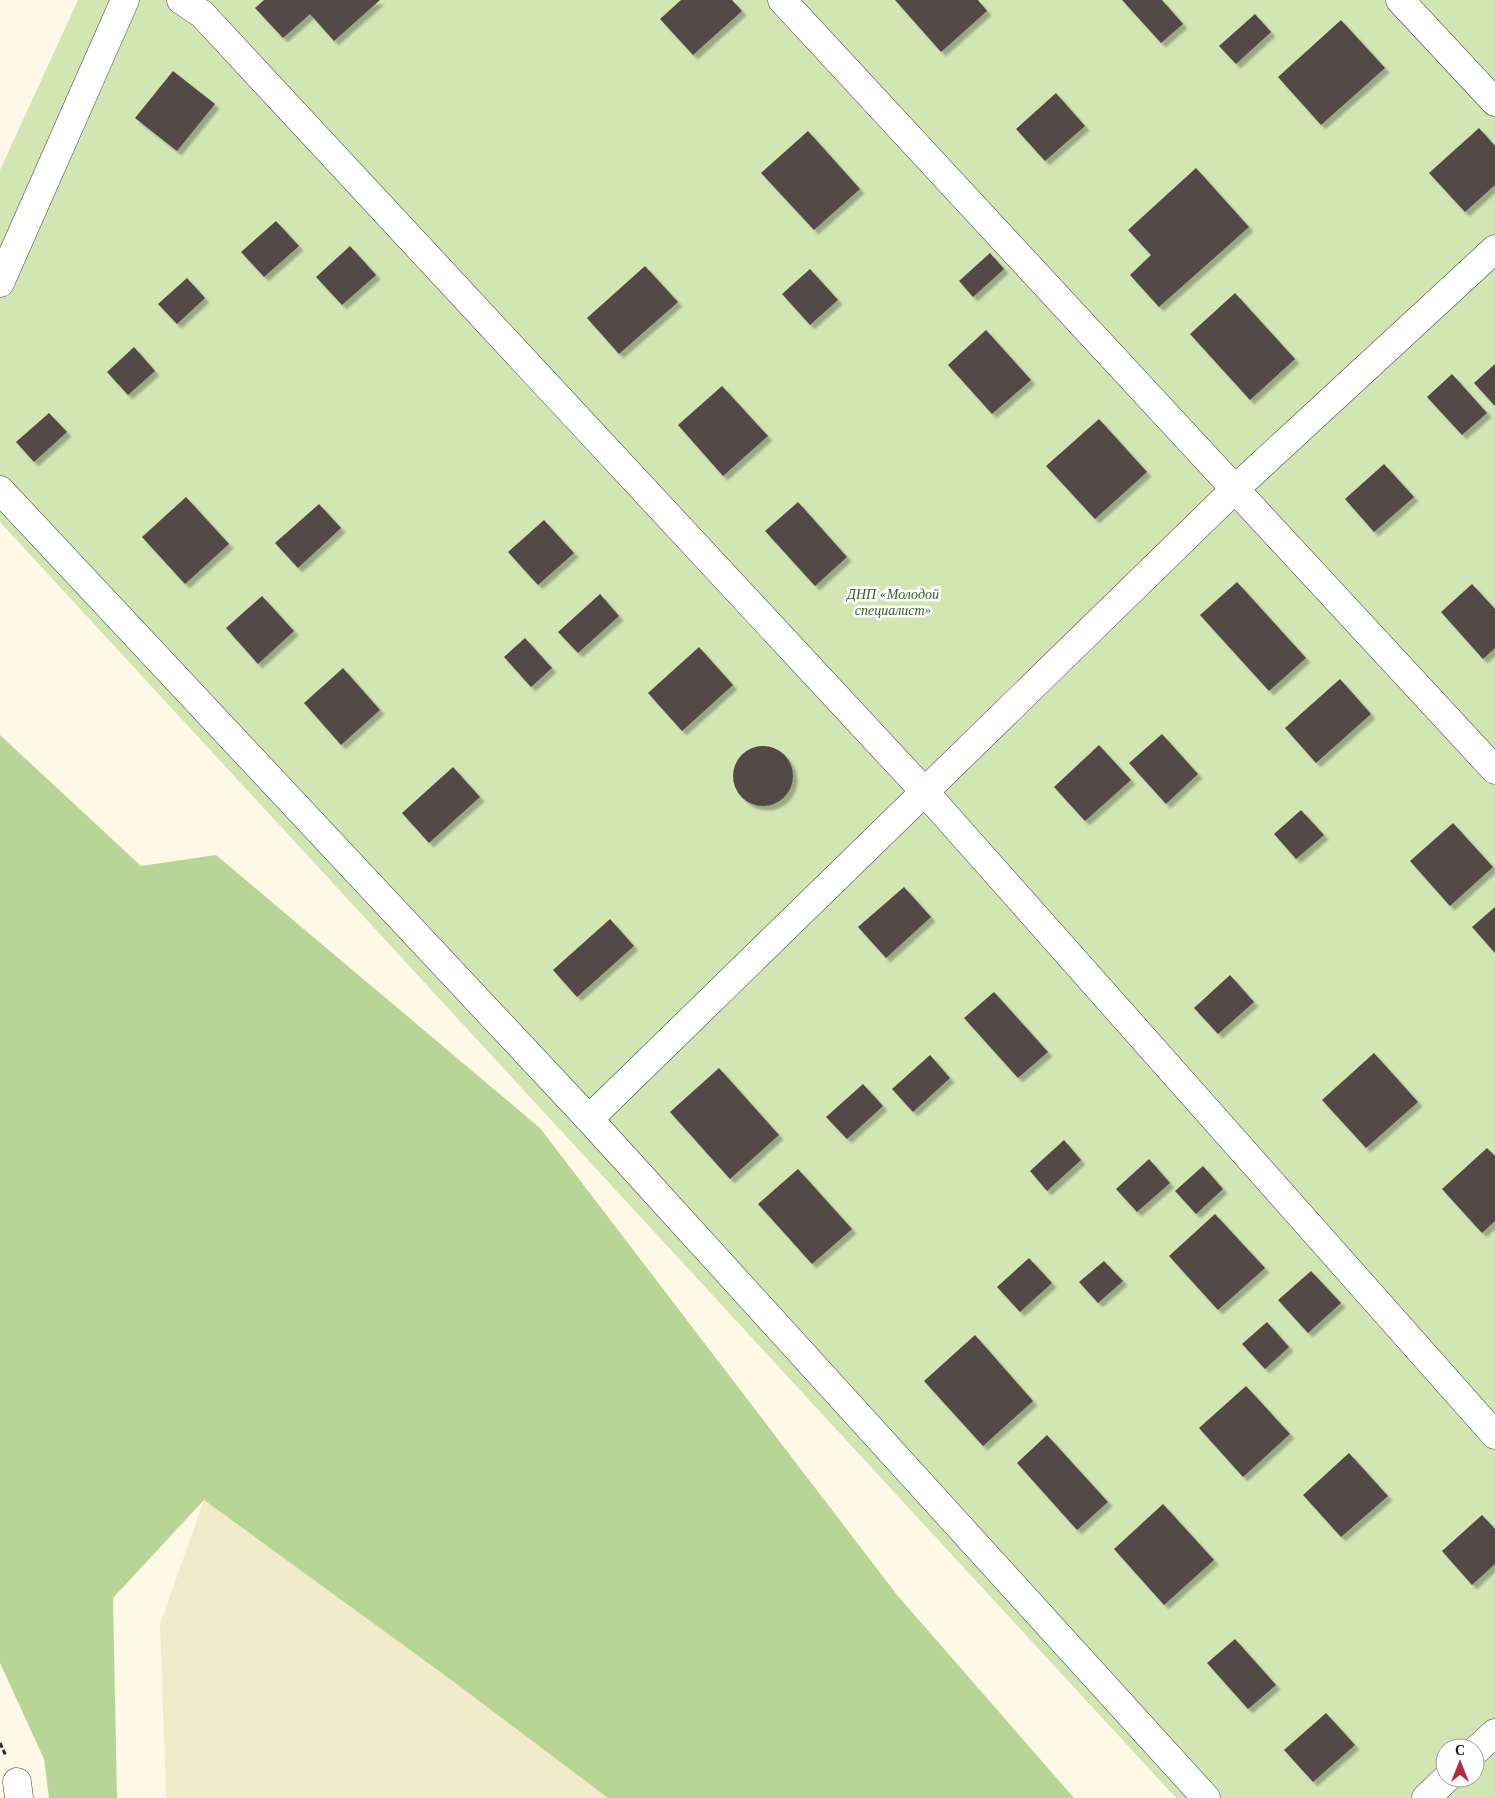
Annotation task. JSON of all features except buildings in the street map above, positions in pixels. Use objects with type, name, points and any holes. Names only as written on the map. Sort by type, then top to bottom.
[{"type":"street","points":[[0,283],[125,0]]},
{"type":"street","points":[[181,0],[202,14],[924,792],[1495,1435]]},
{"type":"street","points":[[782,0],[1495,770]]},
{"type":"street","points":[[1400,0],[1495,102]]},
{"type":"street","points":[[590,1119],[1234,490],[1495,249]]},
{"type":"street","points":[[0,490],[590,1119],[1206,1798]]},
{"type":"street","points":[[1485,1742],[1495,1732]]},
{"type":"street","points":[[1426,1798],[1436,1788]]},
{"type":"shaded area","points":[[204,1500],[454,1682],[608,1798],[166,1798],[160,1624]]},
{"type":"green space","name":"ДНП «Молодой специалист»","points":[[78,0],[1495,0],[1495,1798],[1176,1798],[0,522],[0,170]]},
{"type":"green space","points":[[0,735],[141,866],[216,855],[540,1128],[897,1595],[1074,1798],[608,1798],[454,1682],[204,1500],[113,1598],[117,1798],[49,1798],[44,1759],[0,1663]]}]
